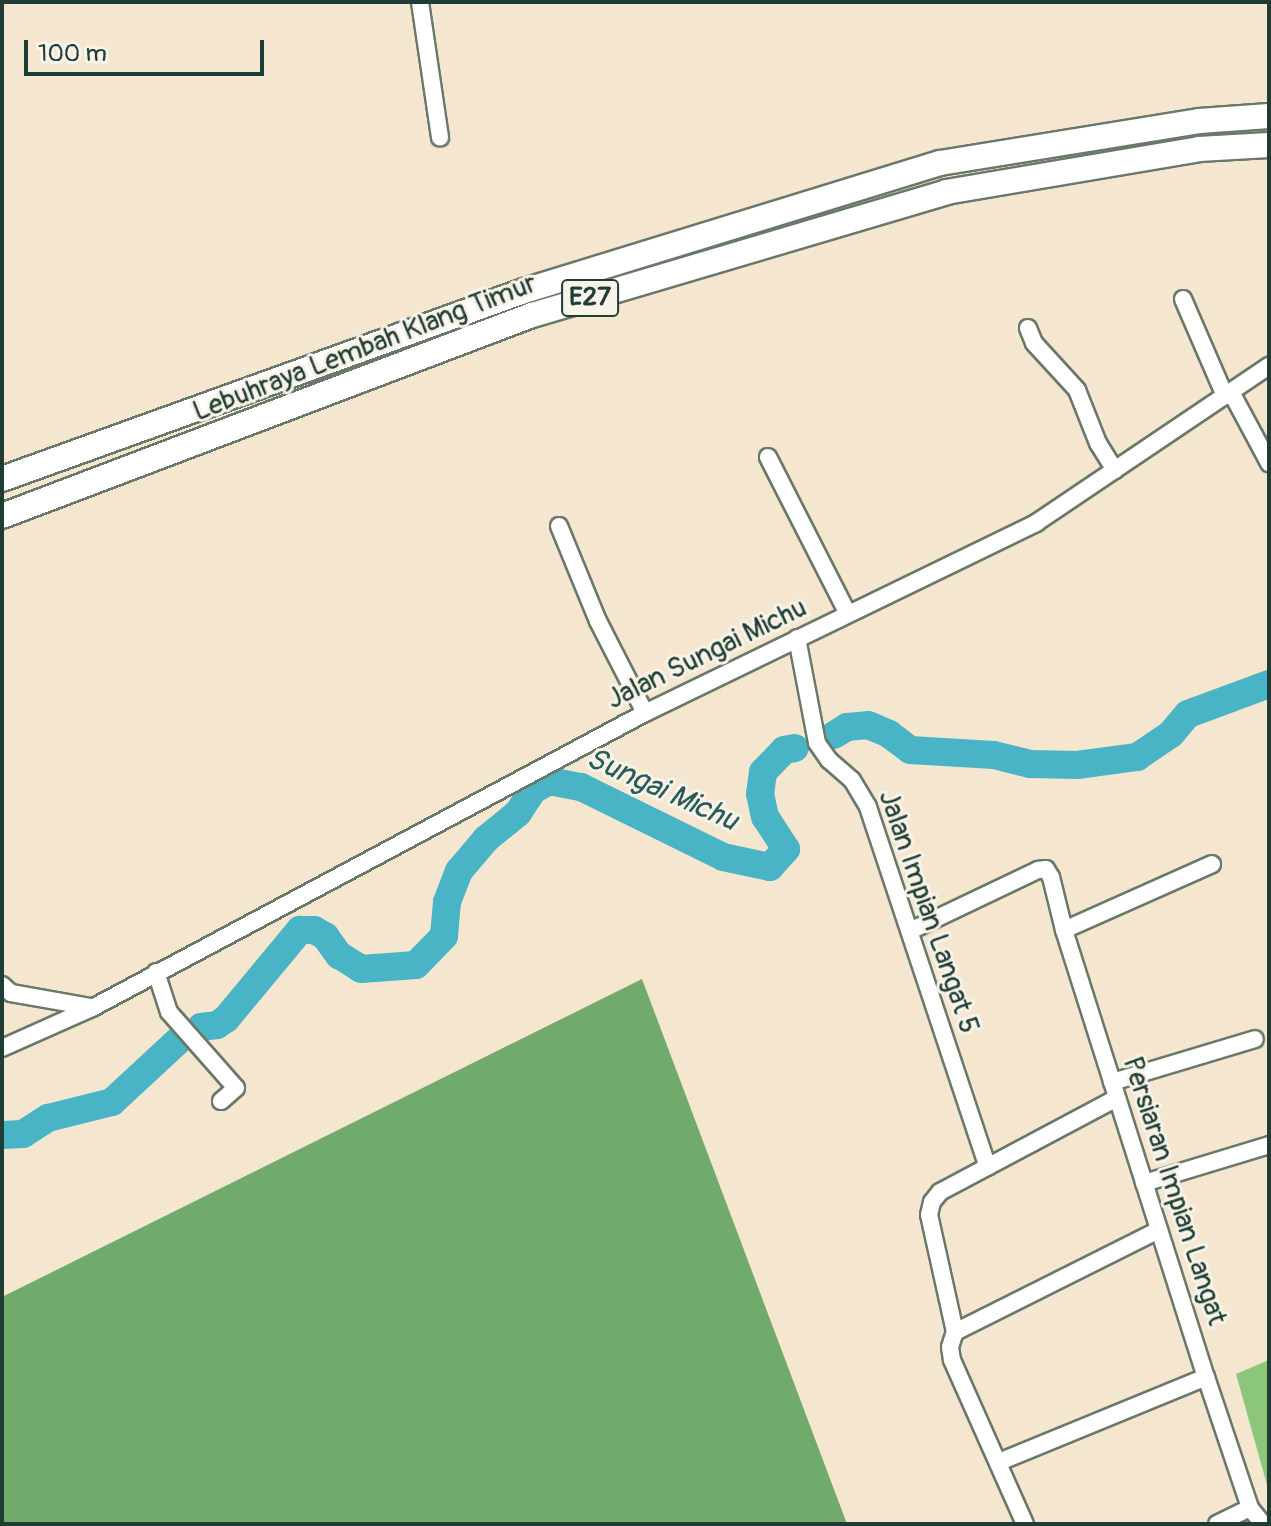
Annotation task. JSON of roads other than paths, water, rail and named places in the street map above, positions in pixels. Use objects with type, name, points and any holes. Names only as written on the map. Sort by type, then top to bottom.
[{"type":"highway","name":"Lebuhraya Lembah Klang Timur","points":[[2,479],[524,291],[925,167],[1199,121],[1269,116]]},
{"type":"highway","name":"Lebuhraya Lembah Klang Timur","points":[[2,516],[532,315],[946,192],[1199,149],[1269,145]]},
{"type":"street","points":[[420,2],[440,138]]},
{"type":"street","points":[[1183,299],[1228,394],[1269,463]]},
{"type":"street","points":[[1028,328],[1034,343],[1077,390],[1098,443],[1115,470]]},
{"type":"street","name":"Jalan Sungai Michu","points":[[2,1048],[92,1008],[645,713],[1036,523],[1269,366]]},
{"type":"street","points":[[768,457],[848,614]]},
{"type":"street","points":[[559,526],[598,621],[645,713]]},
{"type":"street","name":"Jalan Impian Langat 5","points":[[797,638],[817,743],[829,760],[852,780],[868,807],[988,1167]]},
{"type":"street","points":[[1064,930],[1212,864]]},
{"type":"street","name":"Persiaran Impian Langat","points":[[910,931],[1046,869],[1206,1377],[1250,1508],[1263,1524]]},
{"type":"street","points":[[156,972],[169,1012],[236,1088],[221,1101]]},
{"type":"street","points":[[2,985],[11,993],[92,1008]]},
{"type":"street","points":[[1025,1524],[952,1360],[950,1347],[955,1332],[929,1215],[932,1202],[940,1192],[988,1167],[1114,1090],[1255,1039]]},
{"type":"street","points":[[1144,1183],[1269,1145]]},
{"type":"street","points":[[955,1332],[1159,1230]]},
{"type":"street","points":[[999,1462],[1206,1377]]},
{"type":"street","points":[[1217,1524],[1250,1508]]},
{"type":"waterway","name":"Sungai Michu","points":[[834,735],[847,727],[868,725],[889,734],[910,750],[994,755],[1031,764],[1077,765],[1137,757],[1171,734],[1188,714],[1269,684]]},
{"type":"waterway","name":"Sungai Michu","points":[[201,1027],[217,1025],[226,1019],[300,930],[314,930],[325,936],[339,955],[361,969],[416,965],[444,936],[447,902],[459,871],[486,839],[518,813],[533,790],[549,781],[581,787],[723,857],[770,867],[786,849],[765,817],[760,794],[763,772],[784,750],[795,748]]},
{"type":"waterway","name":"Sungai Michu","points":[[2,1135],[23,1134],[48,1118],[112,1102],[180,1039]]}]
